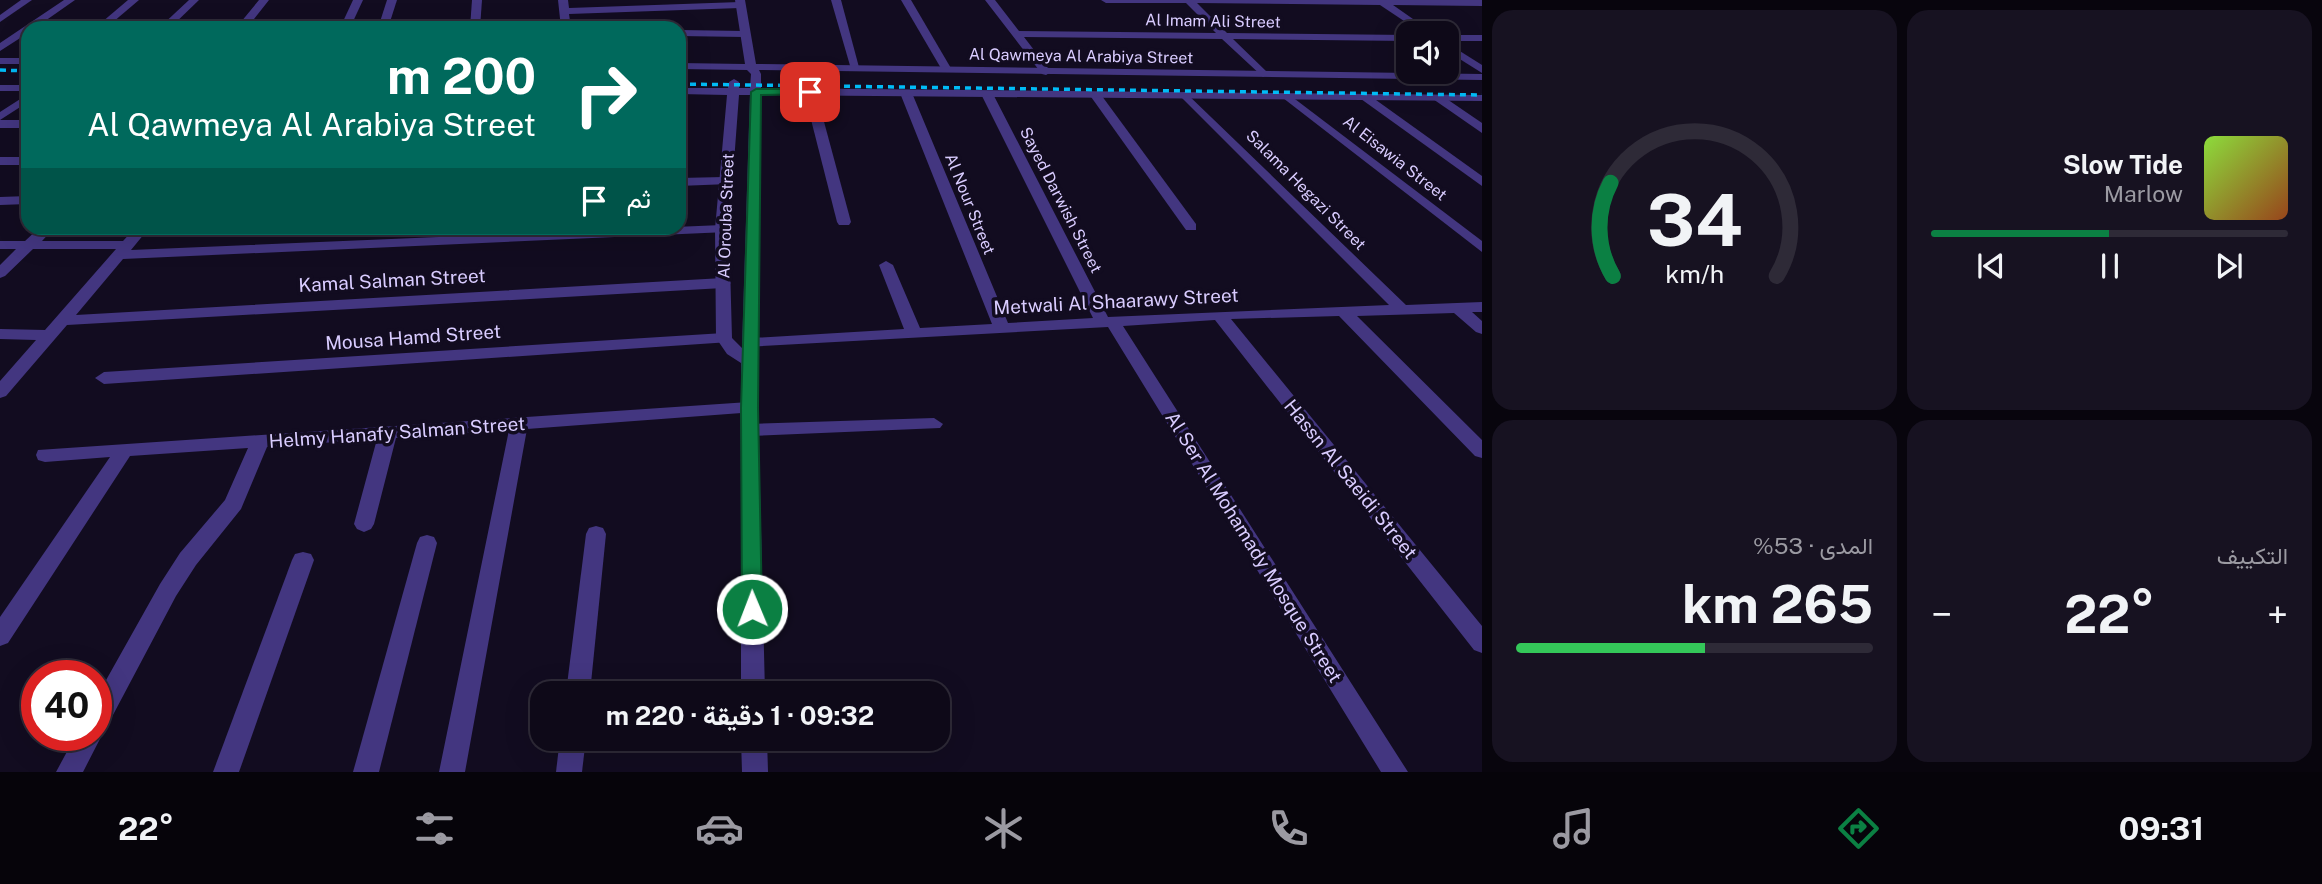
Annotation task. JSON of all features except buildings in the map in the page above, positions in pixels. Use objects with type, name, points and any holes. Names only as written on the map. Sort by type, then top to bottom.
[{"type":"street","points":[[0,19],[27,0]]},
{"type":"street","points":[[40,21],[70,0]]},
{"type":"street","points":[[109,21],[135,0]]},
{"type":"street","points":[[172,21],[194,0]]},
{"type":"street","points":[[246,21],[264,0]]},
{"type":"street","points":[[348,21],[358,0]]},
{"type":"street","points":[[385,21],[392,0]]},
{"type":"street","points":[[476,21],[477,0]]},
{"type":"street","points":[[563,0],[565,21]]},
{"type":"street","points":[[836,0],[856,69]]},
{"type":"street","points":[[906,0],[947,71]]},
{"type":"street","points":[[990,0],[1046,72]]},
{"type":"street","points":[[1106,0],[1482,3]]},
{"type":"street","points":[[1188,0],[1264,74]]},
{"type":"street","points":[[1381,1],[1410,21]]},
{"type":"street","points":[[564,11],[740,2]]},
{"type":"street","name":"Al Orouba Street","points":[[740,2],[751,68],[756,74],[749,408],[753,681]]},
{"type":"street","points":[[686,33],[744,34]]},
{"type":"street","points":[[0,48],[21,34]]},
{"type":"street","name":"Al Imam Ali Street","points":[[1017,34],[1396,38]]},
{"type":"street","points":[[1459,38],[1482,38]]},
{"type":"street","points":[[1459,54],[1482,70]]},
{"type":"street","points":[[0,61],[21,61]]},
{"type":"street","name":"Al Qawmeya Al Arabiya Street","points":[[686,66],[1482,77]]},
{"type":"street","points":[[734,91],[736,74],[751,68]]},
{"type":"street","points":[[0,88],[21,88]]},
{"type":"street","name":"Al Qawmeya Al Arabiya Street","points":[[686,91],[1482,98]]},
{"type":"street","name":"Al Orouba Street","points":[[724,338],[722,229],[724,181],[734,91]]},
{"type":"street","points":[[810,92],[844,222]]},
{"type":"street","name":"Al Nour Street","points":[[906,93],[1002,328]]},
{"type":"street","name":"Sayed Darwish Street","points":[[988,94],[1108,322]]},
{"type":"street","points":[[1095,94],[1191,228]]},
{"type":"street","name":"Salama Hegazi Street","points":[[1185,95],[1403,310]]},
{"type":"street","name":"Al Eisawia Street","points":[[1287,96],[1482,248]]},
{"type":"street","points":[[1365,97],[1482,183]]},
{"type":"street","points":[[1437,97],[1482,129]]},
{"type":"street","points":[[0,117],[21,102]]},
{"type":"street","points":[[0,124],[21,124]]},
{"type":"street","points":[[0,162],[21,161]]},
{"type":"street","points":[[686,182],[724,181]]},
{"type":"street","points":[[0,201],[21,201]]},
{"type":"street","points":[[686,230],[722,229]]},
{"type":"street","points":[[0,273],[40,235]]},
{"type":"street","points":[[0,392],[136,235]]},
{"type":"street","points":[[0,245],[123,250],[551,235]]},
{"type":"street","points":[[886,265],[914,334]]},
{"type":"street","name":"Kamal Salman Street","points":[[64,320],[723,283]]},
{"type":"street","name":"Metwali Al Shaarawy Street","points":[[751,352],[914,334],[1002,328],[1219,315],[1482,307]]},
{"type":"street","points":[[1458,308],[1482,328]]},
{"type":"street","points":[[1343,311],[1482,451]]},
{"type":"street","name":"Hassn Al Saeidi Street","points":[[1219,315],[1482,643]]},
{"type":"street","name":"Al Ser Al Mohamady Mosque Street","points":[[1108,322],[1395,772]]},
{"type":"street","points":[[0,334],[49,335]]},
{"type":"street","points":[[724,338],[733,350],[751,352]]},
{"type":"street","name":"Mousa Hamd Street","points":[[104,378],[724,338]]},
{"type":"street","name":"Helmy Hanafy Salman Street","points":[[45,455],[749,408]]},
{"type":"street","points":[[452,772],[519,424]]},
{"type":"street","points":[[750,430],[934,424]]},
{"type":"street","points":[[364,524],[388,433]]},
{"type":"street","points":[[112,693],[188,559],[234,504],[260,441]]},
{"type":"street","points":[[0,636],[125,449]]},
{"type":"street","points":[[579,681],[596,534]]},
{"type":"street","points":[[366,772],[427,543]]},
{"type":"street","points":[[226,772],[303,560]]},
{"type":"street","points":[[69,772],[80,751]]},
{"type":"street","points":[[569,772],[571,751]]},
{"type":"street","points":[[754,751],[755,772]]},
{"type":"railway","points":[[0,70],[21,71]]},
{"type":"railway","points":[[686,84],[1482,95]]},
{"type":"route","points":[[752,609],[749,408],[756,92],[810,92]]}]
